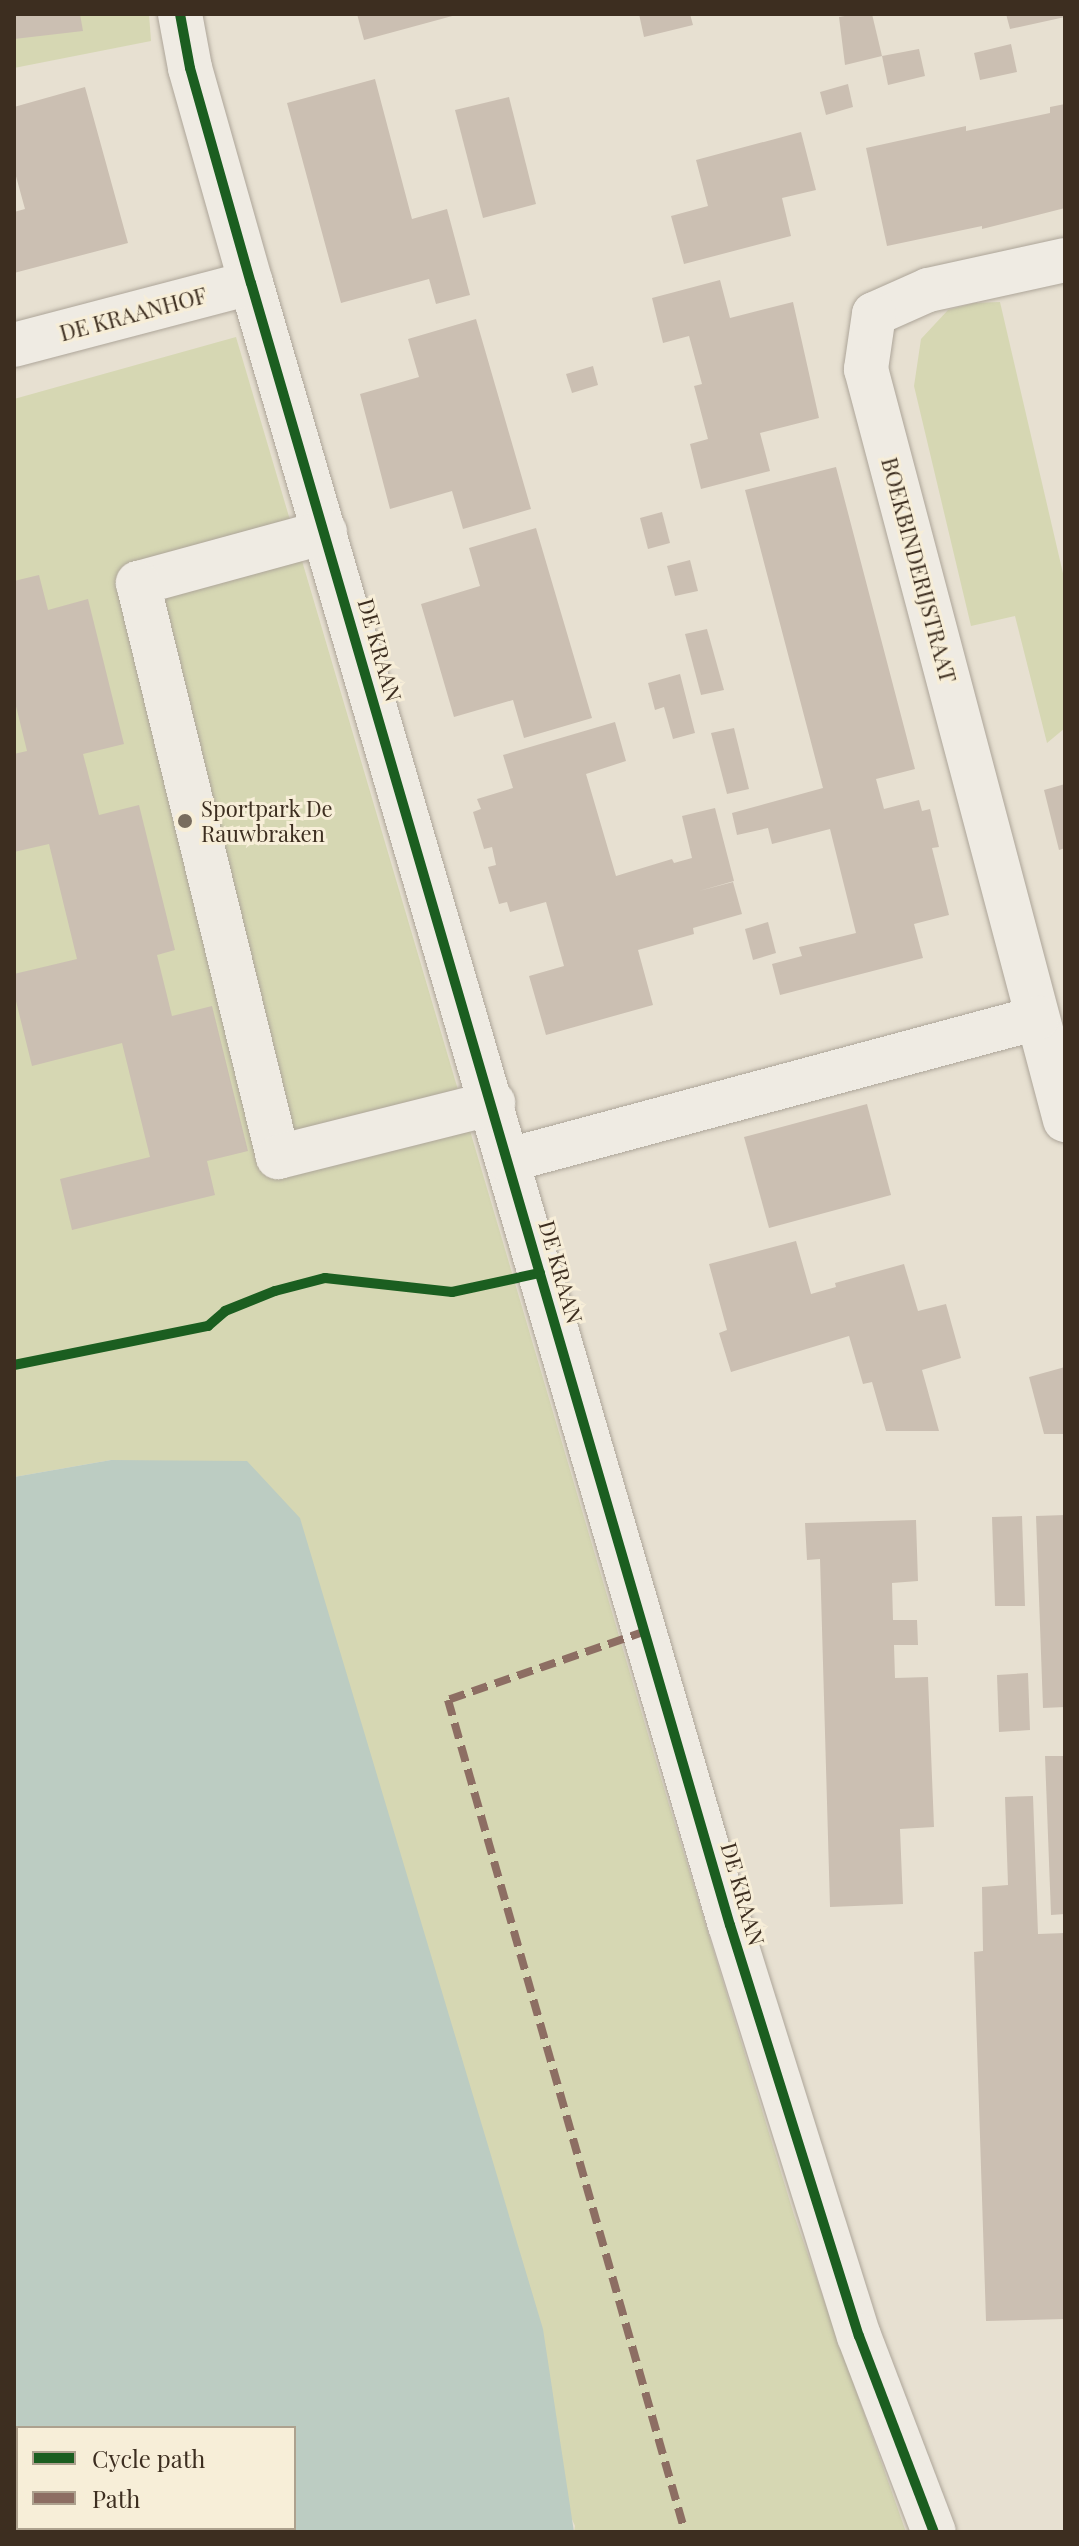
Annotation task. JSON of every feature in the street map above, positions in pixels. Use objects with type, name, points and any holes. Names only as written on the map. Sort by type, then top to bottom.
[{"type":"street","name":"DE KRAAN","points":[[180,14],[190,68],[251,283],[757,2012],[859,2336],[934,2532]]},
{"type":"street","name":"BOEKBINDERIJSTRAAT","points":[[1065,260],[928,290],[874,314],[866,369],[1065,1120]]},
{"type":"street","name":"DE KRAANHOF","points":[[14,345],[251,283]]},
{"type":"street","points":[[325,532],[138,583],[278,1157],[493,1103]]},
{"type":"street","points":[[509,1160],[1037,1018]]},
{"type":"green space","points":[[14,14],[149,14],[151,41],[14,68]]},
{"type":"green space","points":[[1000,302],[1065,582],[1065,728],[1047,743],[1015,616],[971,626],[914,386],[921,339],[948,310],[974,303]]},
{"type":"green space","points":[[236,337],[660,1775],[794,2215],[906,2532],[574,2532],[575,2526],[111,1460],[14,1477],[14,399]]},
{"type":"shaded area","points":[[111,1460],[247,1461],[300,1518],[543,2329],[574,2532],[14,2532],[14,1477]]},
{"type":"building","points":[[14,14],[80,14],[83,31],[14,39]]},
{"type":"building","points":[[357,14],[456,14],[456,15],[364,40]]},
{"type":"building","points":[[639,14],[690,14],[693,25],[644,37]]},
{"type":"building","points":[[872,14],[882,56],[845,65],[839,17]]},
{"type":"building","points":[[1006,14],[1065,14],[1065,17],[1010,29]]},
{"type":"building","points":[[1011,44],[1017,72],[980,80],[974,53]]},
{"type":"building","points":[[919,49],[925,76],[888,85],[882,56]]},
{"type":"building","points":[[375,79],[412,219],[447,209],[470,295],[436,304],[429,279],[341,303],[287,103]]},
{"type":"building","points":[[848,84],[853,107],[826,115],[820,92]]},
{"type":"building","points":[[85,87],[128,243],[14,273],[14,212],[25,209],[14,169],[14,107]]},
{"type":"building","points":[[509,97],[536,204],[483,218],[455,110]]},
{"type":"building","points":[[1065,104],[1065,208],[982,229],[982,226],[887,246],[866,148],[966,126],[966,131],[1050,113],[1050,107]]},
{"type":"building","points":[[801,132],[816,190],[782,198],[791,236],[684,264],[671,216],[708,206],[696,160]]},
{"type":"building","points":[[720,280],[730,318],[793,302],[819,418],[760,433],[770,471],[701,489],[690,444],[708,439],[694,386],[702,384],[689,336],[663,343],[652,298]]},
{"type":"building","points":[[476,319],[531,509],[463,529],[452,491],[390,509],[360,394],[419,377],[408,339]]},
{"type":"building","points":[[593,366],[598,385],[572,393],[566,374]]},
{"type":"building","points":[[836,467],[915,769],[876,779],[884,809],[919,800],[922,811],[930,809],[939,847],[932,848],[949,915],[914,924],[923,958],[780,995],[772,964],[802,956],[799,947],[856,933],[830,829],[772,844],[768,828],[737,835],[732,813],[823,788],[745,490]]},
{"type":"building","points":[[662,512],[670,543],[648,549],[640,518]]},
{"type":"building","points":[[536,528],[592,718],[524,738],[513,700],[454,717],[421,604],[480,586],[469,548]]},
{"type":"building","points":[[690,560],[698,591],[675,596],[667,566]]},
{"type":"building","points":[[39,575],[48,610],[88,599],[124,744],[83,754],[99,815],[139,805],[175,950],[157,955],[172,1016],[212,1006],[248,1151],[207,1161],[215,1195],[72,1230],[60,1179],[150,1157],[122,1043],[32,1066],[14,993],[14,974],[77,959],[49,844],[14,852],[14,754],[27,751],[14,698],[14,581]]},
{"type":"building","points":[[707,629],[724,690],[701,695],[685,634]]},
{"type":"building","points":[[680,674],[695,733],[673,739],[664,707],[655,710],[648,683]]},
{"type":"building","points":[[615,722],[626,761],[586,774],[616,876],[672,859],[674,863],[692,858],[682,816],[715,808],[734,881],[699,891],[733,882],[742,914],[693,928],[694,934],[638,950],[653,1005],[546,1035],[529,976],[564,966],[546,902],[510,912],[507,902],[499,904],[488,867],[496,865],[492,847],[484,849],[473,812],[481,809],[477,799],[513,788],[503,755]]},
{"type":"building","points":[[734,728],[749,789],[727,794],[711,733]]},
{"type":"building","points":[[1065,784],[1065,848],[1059,850],[1044,790]]},
{"type":"building","points":[[768,922],[776,953],[753,960],[745,929]]},
{"type":"building","points":[[867,1104],[891,1195],[769,1228],[744,1137]]},
{"type":"building","points":[[796,1241],[811,1294],[836,1287],[835,1283],[904,1264],[918,1311],[946,1304],[961,1358],[922,1370],[939,1431],[886,1431],[872,1382],[863,1384],[849,1336],[731,1372],[719,1333],[727,1330],[709,1264]]},
{"type":"building","points":[[1065,1367],[1065,1434],[1044,1434],[1029,1377]]},
{"type":"building","points":[[1065,1515],[1065,1707],[1043,1708],[1036,1516]]},
{"type":"building","points":[[1022,1516],[1025,1606],[995,1606],[992,1517]]},
{"type":"building","points":[[916,1520],[918,1581],[892,1583],[893,1620],[917,1620],[918,1645],[894,1645],[895,1678],[928,1677],[934,1827],[900,1829],[903,1904],[830,1907],[820,1559],[807,1560],[805,1523]]},
{"type":"building","points":[[1028,1673],[1030,1730],[999,1732],[997,1675]]},
{"type":"building","points":[[1045,1756],[1065,1756],[1065,1914],[1051,1915]]},
{"type":"building","points":[[1033,1796],[1038,1934],[1065,1933],[1065,2319],[986,2321],[974,1952],[983,1951],[982,1887],[1008,1885],[1005,1797]]},
{"type":"marked path","points":[[646,1631],[448,1700],[685,2532]]},
{"type":"cycle path","points":[[180,14],[190,68],[251,283],[730,1925],[859,2336],[934,2532]]},
{"type":"cycle path","points":[[14,1365],[208,1326],[225,1311],[275,1291],[325,1278],[452,1292],[540,1273]]},
{"type":"place","name":"Sportpark De Rauwbraken","points":[[185,821]]}]
